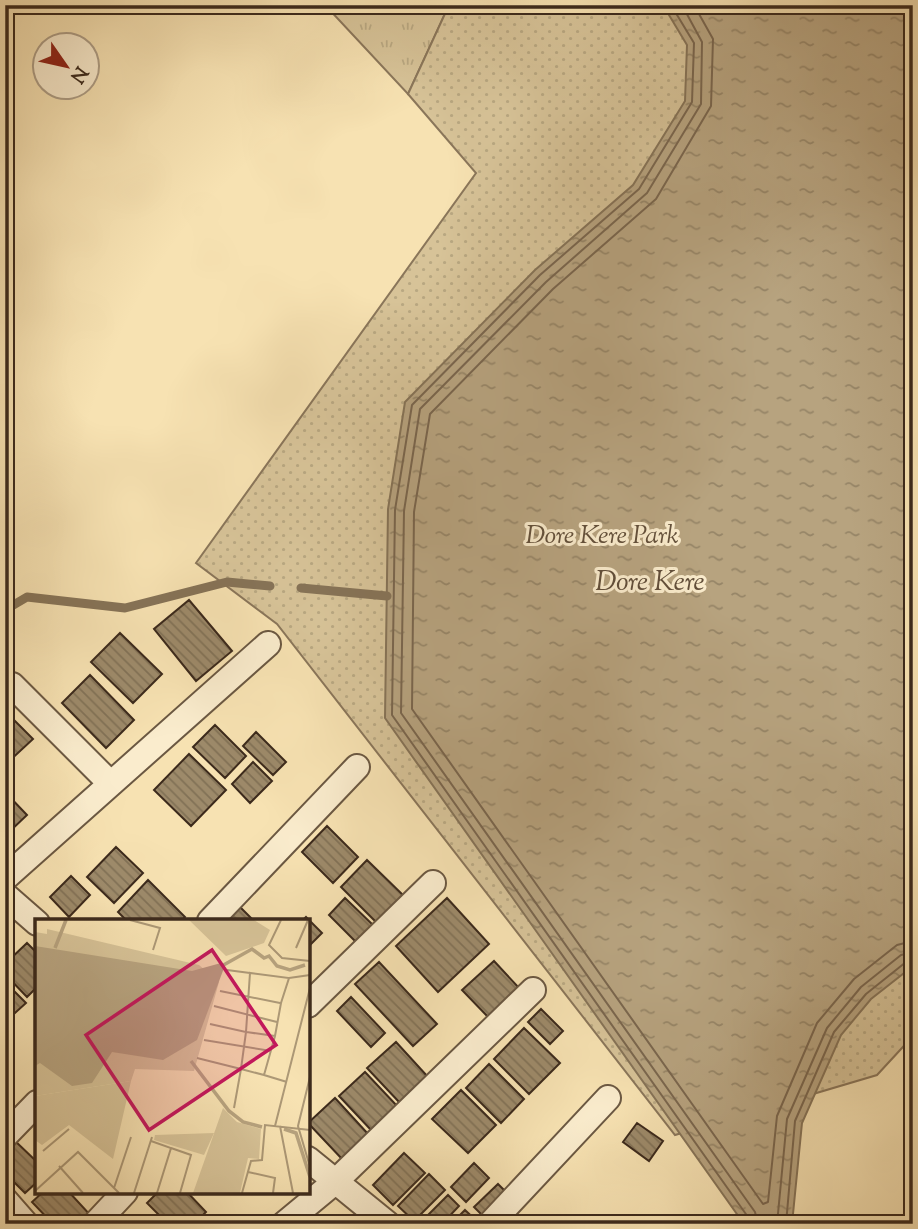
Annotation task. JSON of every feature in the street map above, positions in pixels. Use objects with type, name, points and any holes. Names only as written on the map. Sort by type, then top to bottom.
[{"type":"street","points":[[5,878],[268,644]]},
{"type":"street","points":[[12,685],[110,783]]},
{"type":"street","points":[[212,919],[357,767]]},
{"type":"street","points":[[310,1003],[433,883]]},
{"type":"street","points":[[5,895],[35,921]]},
{"type":"street","points":[[284,1224],[337,1181],[533,990]]},
{"type":"street","points":[[490,1224],[608,1098]]},
{"type":"street","points":[[5,1136],[35,1105]]},
{"type":"street","points":[[310,1161],[388,1224]]},
{"type":"street","points":[[95,1224],[123,1194]]},
{"type":"street","points":[[5,1200],[26,1224]]},
{"type":"green space","points":[[325,5],[449,5],[408,94]]},
{"type":"green space","name":"Dore Kere","points":[[449,5],[913,5],[913,1036],[877,1075],[675,1135],[277,624],[196,563],[476,173],[408,94]]},
{"type":"water","name":"Dore Kere","points":[[663,5],[913,5],[913,966],[871,999],[841,1035],[802,1123],[792,1224],[744,1224],[385,718],[388,509],[405,402],[535,270],[633,185],[685,101],[687,45]]},
{"type":"building","points":[[189,600],[232,651],[196,681],[154,629]]},
{"type":"building","points":[[120,633],[162,674],[133,703],[91,662]]},
{"type":"building","points":[[90,675],[134,720],[106,748],[62,703]]},
{"type":"building","points":[[7,713],[33,739],[5,765],[5,715]]},
{"type":"building","points":[[215,725],[246,756],[225,778],[193,747]]},
{"type":"building","points":[[256,732],[286,762],[273,775],[243,746]]},
{"type":"building","points":[[189,754],[226,790],[191,826],[154,790]]},
{"type":"building","points":[[253,762],[272,781],[250,803],[232,784]]},
{"type":"building","points":[[5,792],[27,815],[5,836]]},
{"type":"building","points":[[327,826],[358,857],[333,883],[302,852]]},
{"type":"building","points":[[116,847],[143,873],[114,903],[87,877]]},
{"type":"building","points":[[367,860],[405,897],[378,924],[341,887]]},
{"type":"building","points":[[71,876],[90,895],[69,917],[50,897]]},
{"type":"building","points":[[148,880],[185,917],[125,919],[118,912]]},
{"type":"building","points":[[345,898],[373,925],[356,942],[329,915]]},
{"type":"building","points":[[447,898],[489,944],[438,992],[396,946]]},
{"type":"building","points":[[238,905],[252,919],[225,919]]},
{"type":"building","points":[[310,921],[322,933],[310,945]]},
{"type":"building","points":[[27,943],[35,951],[35,989],[27,997],[5,974],[5,964]]},
{"type":"building","points":[[494,961],[519,988],[488,1017],[462,990]]},
{"type":"building","points":[[379,962],[437,1024],[413,1046],[355,984]]},
{"type":"building","points":[[5,982],[26,1003],[5,1022]]},
{"type":"building","points":[[351,997],[385,1033],[371,1047],[337,1011]]},
{"type":"building","points":[[541,1009],[563,1031],[550,1044],[528,1022]]},
{"type":"building","points":[[524,1028],[560,1063],[529,1094],[494,1059]]},
{"type":"building","points":[[396,1042],[428,1077],[400,1103],[367,1068]]},
{"type":"building","points":[[489,1064],[524,1099],[501,1123],[466,1088]]},
{"type":"building","points":[[365,1072],[398,1107],[372,1131],[339,1096]]},
{"type":"building","points":[[461,1090],[496,1125],[468,1153],[432,1119]]},
{"type":"building","points":[[335,1098],[369,1135],[343,1160],[310,1125],[310,1121]]},
{"type":"building","points":[[637,1123],[663,1141],[649,1161],[623,1142]]},
{"type":"building","points":[[13,1139],[35,1160],[35,1184],[25,1193],[5,1173],[5,1147]]},
{"type":"building","points":[[404,1153],[425,1173],[393,1205],[373,1185]]},
{"type":"building","points":[[474,1163],[489,1178],[466,1202],[451,1187]]},
{"type":"building","points":[[429,1174],[445,1190],[414,1221],[398,1206]]},
{"type":"building","points":[[498,1184],[512,1198],[488,1221],[474,1207]]},
{"type":"building","points":[[41,1194],[71,1194],[92,1217],[85,1224],[53,1224],[32,1202]]},
{"type":"building","points":[[156,1194],[189,1194],[206,1212],[194,1224],[168,1224],[147,1203]]},
{"type":"building","points":[[448,1195],[459,1206],[442,1224],[419,1224]]},
{"type":"building","points":[[465,1210],[480,1224],[451,1224]]},
{"type":"waterway","points":[[5,610],[27,597],[125,608],[227,582],[270,586]]},
{"type":"waterway","points":[[301,588],[387,596]]},
{"type":"park label","name":"Dore Kere Park","points":[[602,534]]}]
